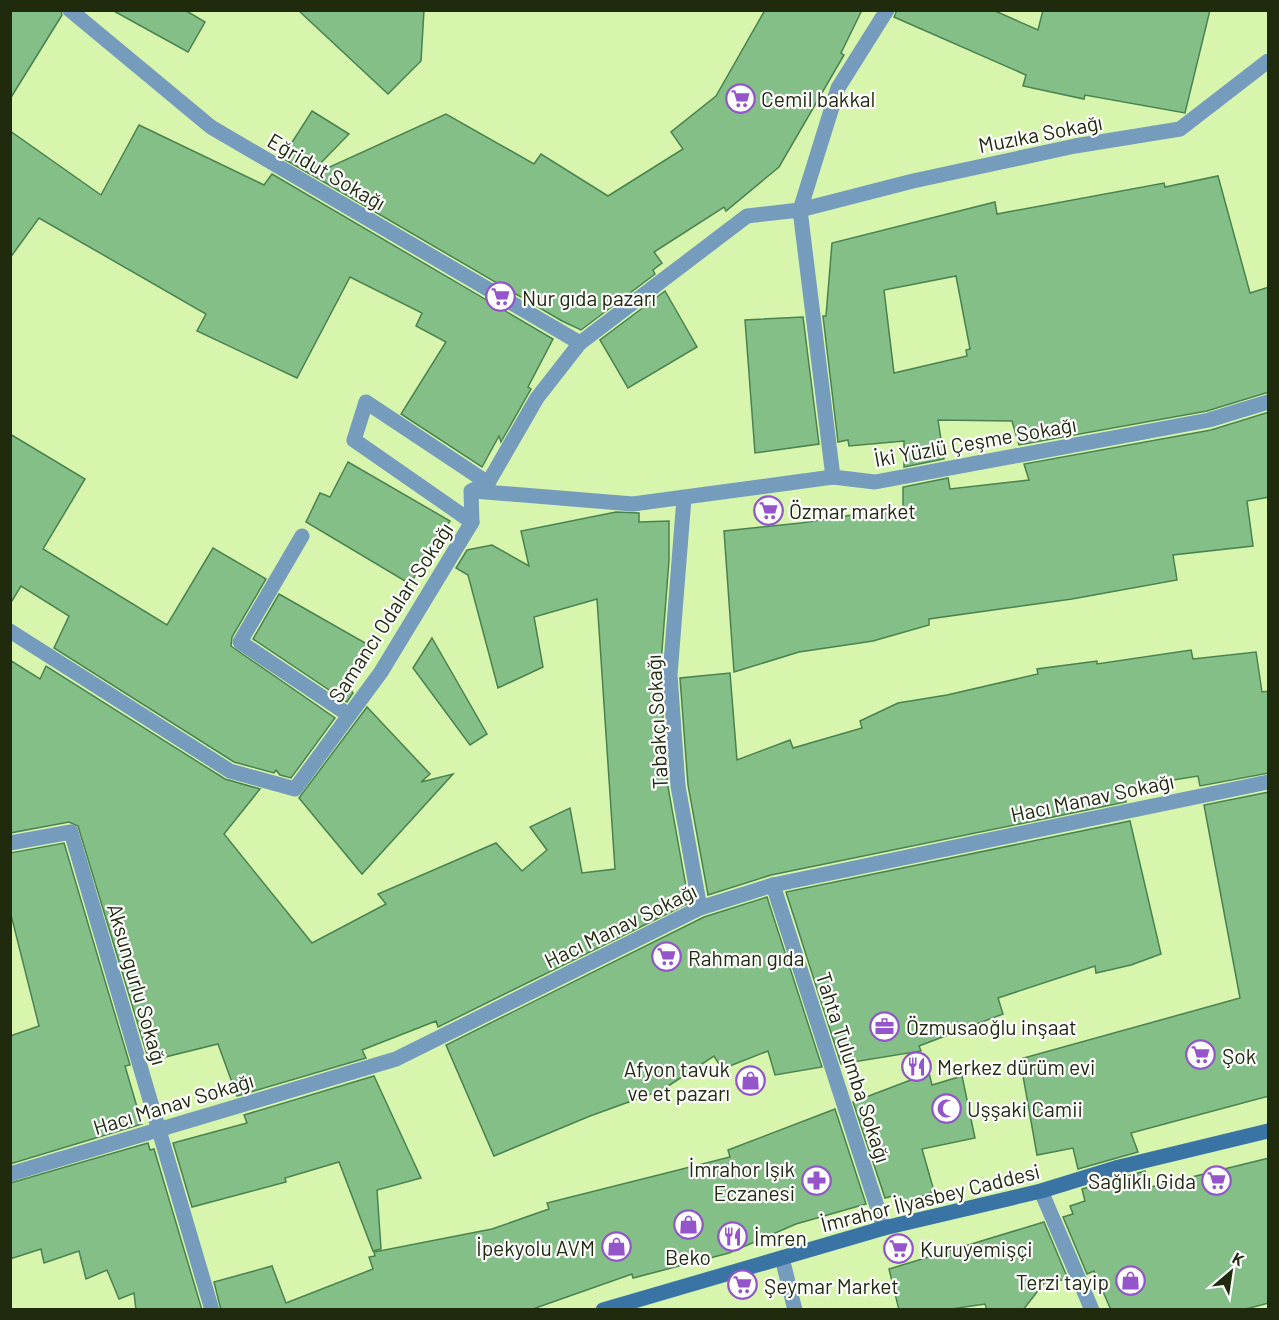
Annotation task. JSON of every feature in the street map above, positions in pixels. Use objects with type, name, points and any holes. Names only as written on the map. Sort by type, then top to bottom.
[{"type":"street","name":"Eğridut Sokağı","points":[[70,10],[212,128],[580,343]]},
{"type":"street","points":[[833,477],[800,210],[838,88],[887,10]]},
{"type":"street","name":"Muzıka Sokağı","points":[[800,210],[913,181],[1075,146],[1180,129],[1269,61]]},
{"type":"street","points":[[471,491],[488,483],[537,398],[580,343],[747,216],[800,210]]},
{"type":"street","points":[[472,522],[354,440],[366,402],[488,483]]},
{"type":"street","name":"İki Yüzlü Çeşme Sokağı","points":[[471,491],[633,504],[833,477],[875,482],[1209,420],[1269,402]]},
{"type":"street","name":"Samancı Odaları Sokağı","points":[[10,631],[230,771],[295,789],[381,672],[472,522],[471,491]]},
{"type":"street","name":"Tabakçı Sokağı","points":[[684,498],[670,675],[678,786],[700,908]]},
{"type":"street","points":[[302,536],[240,642],[349,716]]},
{"type":"street","name":"Hacı Manav Sokağı","points":[[10,1174],[396,1059],[700,908],[773,885],[1269,782]]},
{"type":"street","name":"Aksungurlu Sokağı","points":[[10,843],[71,832],[212,1310]]},
{"type":"street","name":"Tahta Tulumba Sokağı","points":[[773,885],[884,1228]]},
{"type":"street","name":"İmrahor İlyasbey Caddesi","points":[[603,1310],[884,1228],[1041,1191],[1119,1167],[1269,1131]]},
{"type":"street","points":[[1041,1191],[1092,1310]]},
{"type":"street","points":[[782,1258],[795,1310]]},
{"type":"building","points":[[10,10],[61,10],[62,15],[10,99]]},
{"type":"building","points":[[112,10],[185,10],[205,22],[188,52]]},
{"type":"building","points":[[298,10],[424,10],[421,61],[388,94]]},
{"type":"building","points":[[765,10],[862,10],[841,53],[844,55],[779,167],[726,211],[724,207],[654,252],[662,263],[653,270],[655,274],[581,330],[312,175],[446,114],[534,164],[541,154],[608,196],[683,149],[671,132],[716,96]]},
{"type":"building","points":[[897,10],[993,10],[1038,30],[1043,10],[1210,10],[1185,113],[1085,95],[1084,99],[1023,86],[1026,75],[894,17]]},
{"type":"building","points":[[312,111],[349,134],[310,174],[282,158]]},
{"type":"building","points":[[139,125],[264,185],[272,174],[553,339],[528,387],[531,389],[501,442],[499,436],[482,467],[401,414],[446,342],[416,326],[422,313],[350,277],[297,378],[197,331],[206,314],[39,218],[10,258],[10,131],[101,195]]},
{"type":"building","points":[[1218,176],[1250,293],[1269,287],[1269,392],[1207,411],[1019,445],[1012,421],[938,420],[944,459],[904,467],[904,441],[849,446],[848,440],[838,442],[823,316],[826,316],[832,243],[995,202],[997,214],[1164,183],[1165,187]],"holes":[[[956,276],[970,349],[966,350],[967,356],[894,373],[884,290]]]},
{"type":"building","points":[[665,291],[697,347],[628,388],[600,340]]},
{"type":"building","points":[[803,317],[819,444],[755,453],[745,320]]},
{"type":"building","points":[[1269,412],[1269,497],[1247,501],[1253,546],[1173,555],[1177,580],[1072,599],[929,619],[929,625],[873,641],[799,652],[734,672],[724,531],[801,523],[903,507],[903,487],[948,478],[950,489],[1029,480],[1024,464],[1211,430]]},
{"type":"building","points":[[10,434],[85,479],[43,549],[167,625],[213,548],[266,579],[232,637],[231,646],[335,718],[291,778],[280,775],[276,770],[274,773],[234,762],[54,648],[69,616],[21,586],[10,604]]},
{"type":"building","points":[[348,462],[450,521],[410,584],[306,522],[320,493],[330,497]]},
{"type":"building","points":[[616,512],[639,513],[639,522],[669,521],[669,560],[660,676],[668,787],[689,903],[438,1027],[436,1021],[362,1050],[366,1058],[237,1096],[218,1044],[149,1061],[78,826],[69,822],[10,833],[10,660],[40,679],[46,666],[225,779],[260,789],[224,834],[312,943],[386,904],[378,894],[496,843],[522,871],[547,850],[530,827],[570,808],[582,873],[615,869],[597,599],[534,617],[543,667],[498,688],[468,575],[456,568],[467,550],[492,545],[529,566],[521,531]]},
{"type":"building","points":[[279,594],[374,648],[350,689],[353,693],[347,702],[253,639]]},
{"type":"building","points":[[432,638],[487,734],[470,745],[413,668]]},
{"type":"building","points":[[1191,650],[1193,659],[1256,652],[1262,692],[1269,691],[1269,773],[1200,786],[1198,776],[1123,788],[1126,802],[771,875],[708,895],[688,785],[680,678],[730,673],[737,760],[790,740],[793,748],[862,728],[860,721],[898,703],[947,695],[1038,674],[1037,669],[1097,661],[1097,664]]},
{"type":"building","points":[[367,707],[430,774],[421,782],[453,774],[362,874],[299,798]]},
{"type":"building","points":[[1269,792],[1269,1096],[1131,1133],[1138,1152],[1078,1169],[1073,1148],[1037,1155],[1020,1059],[1240,998],[1204,805]]},
{"type":"building","points":[[1130,821],[1161,954],[1131,965],[1096,973],[1095,966],[998,998],[1003,1014],[919,1046],[921,1051],[841,1064],[786,892]]},
{"type":"building","points":[[64,843],[130,1065],[125,1066],[142,1124],[10,1164],[10,1036],[39,1026],[10,911],[10,853]]},
{"type":"building","points":[[767,897],[822,1067],[775,1075],[768,1051],[722,1069],[714,1056],[662,1090],[590,1116],[494,1156],[446,1045],[704,917]]},
{"type":"building","points":[[929,1073],[932,1085],[962,1076],[975,1138],[922,1149],[934,1191],[900,1207],[896,1195],[885,1198],[853,1102]]},
{"type":"building","points":[[374,1076],[421,1178],[377,1190],[381,1249],[373,1251],[339,1162],[285,1178],[286,1182],[192,1207],[173,1143],[247,1123],[244,1115]]},
{"type":"building","points":[[835,1109],[866,1204],[796,1224],[729,1253],[633,1278],[632,1274],[530,1310],[221,1310],[214,1282],[272,1266],[286,1303],[373,1269],[369,1257],[375,1256],[374,1252],[492,1229],[549,1209],[547,1203],[730,1157],[728,1150]]},
{"type":"building","points":[[148,1143],[150,1150],[154,1149],[202,1310],[136,1310],[134,1293],[119,1299],[107,1270],[86,1279],[79,1251],[44,1263],[41,1249],[10,1259],[10,1183]]},
{"type":"building","points":[[1269,1158],[1269,1303],[1242,1310],[1111,1310],[1094,1271],[1087,1274],[1063,1217],[1073,1214],[1070,1206],[1085,1201],[1082,1189],[1145,1171],[1151,1187]]},
{"type":"building","points":[[1044,1222],[1068,1279],[1044,1283],[1023,1310],[987,1310],[985,1304],[944,1310],[899,1310],[889,1269]]},
{"type":"place","name":"Cemil bakkal","points":[[740,98]]},
{"type":"place","name":"Nur gıda pazarı","points":[[501,297]]},
{"type":"place","name":"Özmar market","points":[[768,510]]},
{"type":"place","name":"Rahman gıda","points":[[667,957]]},
{"type":"place","name":"Özmusaoğlu inşaat","points":[[885,1026]]},
{"type":"place","name":"Şok","points":[[1201,1055]]},
{"type":"place","name":"Merkez dürüm evi","points":[[916,1066]]},
{"type":"place","name":"Afyon tavuk ve et pazarı","points":[[751,1080]]},
{"type":"place","name":"Uşşaki Camii","points":[[946,1108]]},
{"type":"place","name":"İmrahor Işık Eczanesi","points":[[816,1180]]},
{"type":"place","name":"Sağlıklı Gida","points":[[1217,1180]]},
{"type":"place","name":"Beko","points":[[688,1225]]},
{"type":"place","name":"İmren","points":[[733,1237]]},
{"type":"place","name":"İpekyolu AVM","points":[[616,1247]]},
{"type":"place","name":"Kuruyemişçi","points":[[899,1248]]},
{"type":"place","name":"Terzi tayip","points":[[1130,1281]]},
{"type":"place","name":"Şeymar Market","points":[[743,1285]]}]
